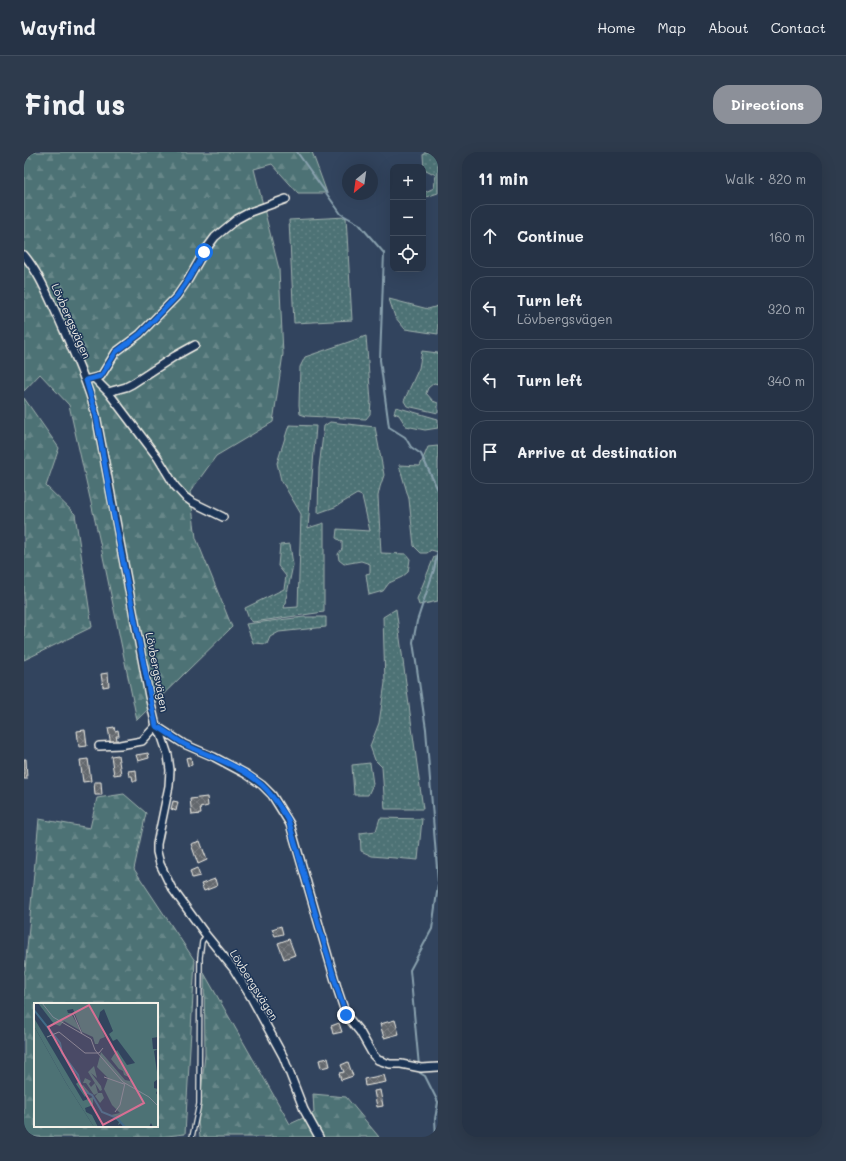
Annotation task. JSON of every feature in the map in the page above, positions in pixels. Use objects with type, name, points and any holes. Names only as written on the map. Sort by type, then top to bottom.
[{"type":"street","points":[[86,380],[101,376],[116,352],[146,328],[177,296],[215,237],[237,219],[250,212],[286,199]]},
{"type":"street","name":"Lövbergsvägen","points":[[24,255],[47,294],[86,380],[96,415],[113,511],[156,726],[161,734],[168,755],[170,770],[169,786],[157,844],[158,857],[162,870],[171,887],[206,935],[233,968],[256,1006],[283,1056],[304,1110],[319,1137]]},
{"type":"street","points":[[108,392],[132,384],[195,345]]},
{"type":"street","points":[[94,378],[108,392],[158,458],[179,490],[192,502],[223,517]]},
{"type":"street","points":[[99,746],[138,742],[146,737],[156,726],[184,744],[214,757],[246,774],[262,785],[272,795],[290,824],[346,1015],[360,1032],[373,1055],[378,1060],[390,1064],[401,1064],[421,1068],[438,1067]]},
{"type":"lane","points":[[192,1137],[199,1104],[200,956],[202,942],[206,935]]},
{"type":"green space","points":[[24,152],[312,152],[327,193],[298,193],[272,164],[254,169],[279,269],[283,354],[273,422],[216,456],[190,492],[196,538],[232,627],[137,720],[101,547],[69,405],[40,374],[24,391]]},
{"type":"green space","points":[[425,152],[438,152],[438,193],[426,197],[426,192],[434,188],[436,175],[426,170],[423,155]]},
{"type":"green space","points":[[346,217],[352,320],[294,323],[289,220]]},
{"type":"green space","points":[[389,299],[428,309],[438,306],[438,334],[405,329],[395,317]]},
{"type":"green space","points":[[366,336],[371,401],[370,414],[366,419],[306,416],[300,414],[300,367],[305,357]]},
{"type":"green space","points":[[422,351],[438,353],[438,384],[434,383],[428,388],[426,393],[433,401],[438,403],[438,413],[407,406],[404,401],[419,368]]},
{"type":"green space","points":[[24,398],[59,448],[46,486],[75,514],[92,627],[24,660]]},
{"type":"green space","points":[[396,407],[438,419],[438,428],[425,430],[406,426],[399,415],[394,413]]},
{"type":"green space","points":[[330,422],[375,427],[384,475],[378,496],[381,553],[406,554],[410,559],[408,572],[402,577],[389,583],[383,591],[369,595],[366,574],[370,573],[370,564],[361,561],[344,564],[339,560],[338,554],[342,549],[342,542],[336,538],[337,529],[370,531],[362,496],[357,494],[335,507],[318,513],[319,468],[324,426]]},
{"type":"green space","points":[[289,425],[316,426],[308,528],[324,523],[324,612],[253,622],[249,619],[245,608],[284,589],[286,576],[278,566],[280,545],[290,544],[293,565],[284,608],[298,607],[301,514],[281,480],[277,463]]},
{"type":"green space","points":[[438,446],[438,552],[431,550],[427,553],[421,553],[414,546],[409,499],[399,465],[420,466],[428,447]]},
{"type":"green space","points":[[434,557],[438,557],[438,601],[419,605],[417,599]]},
{"type":"green space","points":[[396,609],[423,809],[385,809],[382,767],[375,760],[370,746],[379,723],[385,683],[383,617]]},
{"type":"green space","points":[[304,617],[326,617],[326,627],[279,632],[270,637],[267,644],[253,643],[246,624]]},
{"type":"green space","points":[[370,763],[373,784],[368,795],[354,795],[352,765]]},
{"type":"green space","points":[[124,794],[146,813],[134,869],[195,961],[185,1134],[158,1137],[24,1137],[24,972],[39,819],[90,828],[97,798]]},
{"type":"green space","points":[[380,818],[422,819],[418,860],[372,856],[361,851],[360,833],[376,831]]},
{"type":"green space","points":[[204,973],[290,1124],[314,1113],[313,1094],[346,1097],[379,1137],[200,1137],[198,1122],[205,1055]]},
{"type":"building","points":[[108,673],[109,686],[103,687],[101,674]]},
{"type":"building","points":[[114,727],[115,731],[118,730],[119,736],[116,736],[118,743],[111,745],[108,728]]},
{"type":"building","points":[[85,730],[87,746],[79,747],[77,731]]},
{"type":"building","points":[[148,753],[149,758],[138,761],[136,755]]},
{"type":"building","points":[[118,755],[121,774],[114,775],[111,756]]},
{"type":"building","points":[[191,757],[192,765],[188,766],[186,758]]},
{"type":"building","points":[[24,759],[26,759],[27,779],[24,779]]},
{"type":"building","points":[[88,759],[91,781],[83,782],[80,760]]},
{"type":"building","points":[[136,770],[137,781],[133,781],[132,776],[129,776],[128,771]]},
{"type":"building","points":[[94,782],[101,782],[102,795],[95,795]]},
{"type":"building","points":[[207,797],[208,806],[200,808],[201,814],[192,815],[190,799]]},
{"type":"building","points":[[173,801],[178,802],[176,811],[171,809]]},
{"type":"building","points":[[200,841],[207,860],[198,864],[191,844]]},
{"type":"building","points":[[197,868],[200,876],[192,878],[190,871]]},
{"type":"building","points":[[215,879],[217,886],[204,891],[201,884]]},
{"type":"building","points":[[281,926],[283,934],[275,936],[272,929]]},
{"type":"building","points":[[289,939],[295,955],[284,959],[278,943]]},
{"type":"building","points":[[395,1020],[399,1034],[384,1038],[380,1024]]},
{"type":"building","points":[[339,1023],[342,1032],[333,1034],[331,1026]]},
{"type":"building","points":[[328,1058],[330,1066],[321,1068],[319,1060]]},
{"type":"building","points":[[348,1062],[353,1076],[341,1080],[339,1073],[344,1072],[341,1065]]},
{"type":"building","points":[[384,1075],[386,1082],[365,1086],[364,1079]]},
{"type":"building","points":[[380,1090],[383,1106],[377,1107],[374,1091]]},
{"type":"waterway","points":[[297,152],[341,214],[359,224],[384,253],[380,360],[389,427],[405,437],[411,447],[421,454],[438,490]]},
{"type":"waterway","points":[[438,550],[434,570],[417,621],[413,642],[426,729],[438,881]]},
{"type":"waterway","points":[[419,1066],[410,970],[432,929],[438,885]]},
{"type":"waterway","points":[[419,1070],[420,1073],[425,1076],[438,1102],[435,1119],[436,1137]]},
{"type":"route","points":[[204,252],[177,296],[140,334],[116,352],[101,376],[86,380],[96,415],[113,511],[156,726],[184,744],[214,757],[246,774],[262,785],[272,795],[288,819],[346,1015]]}]
